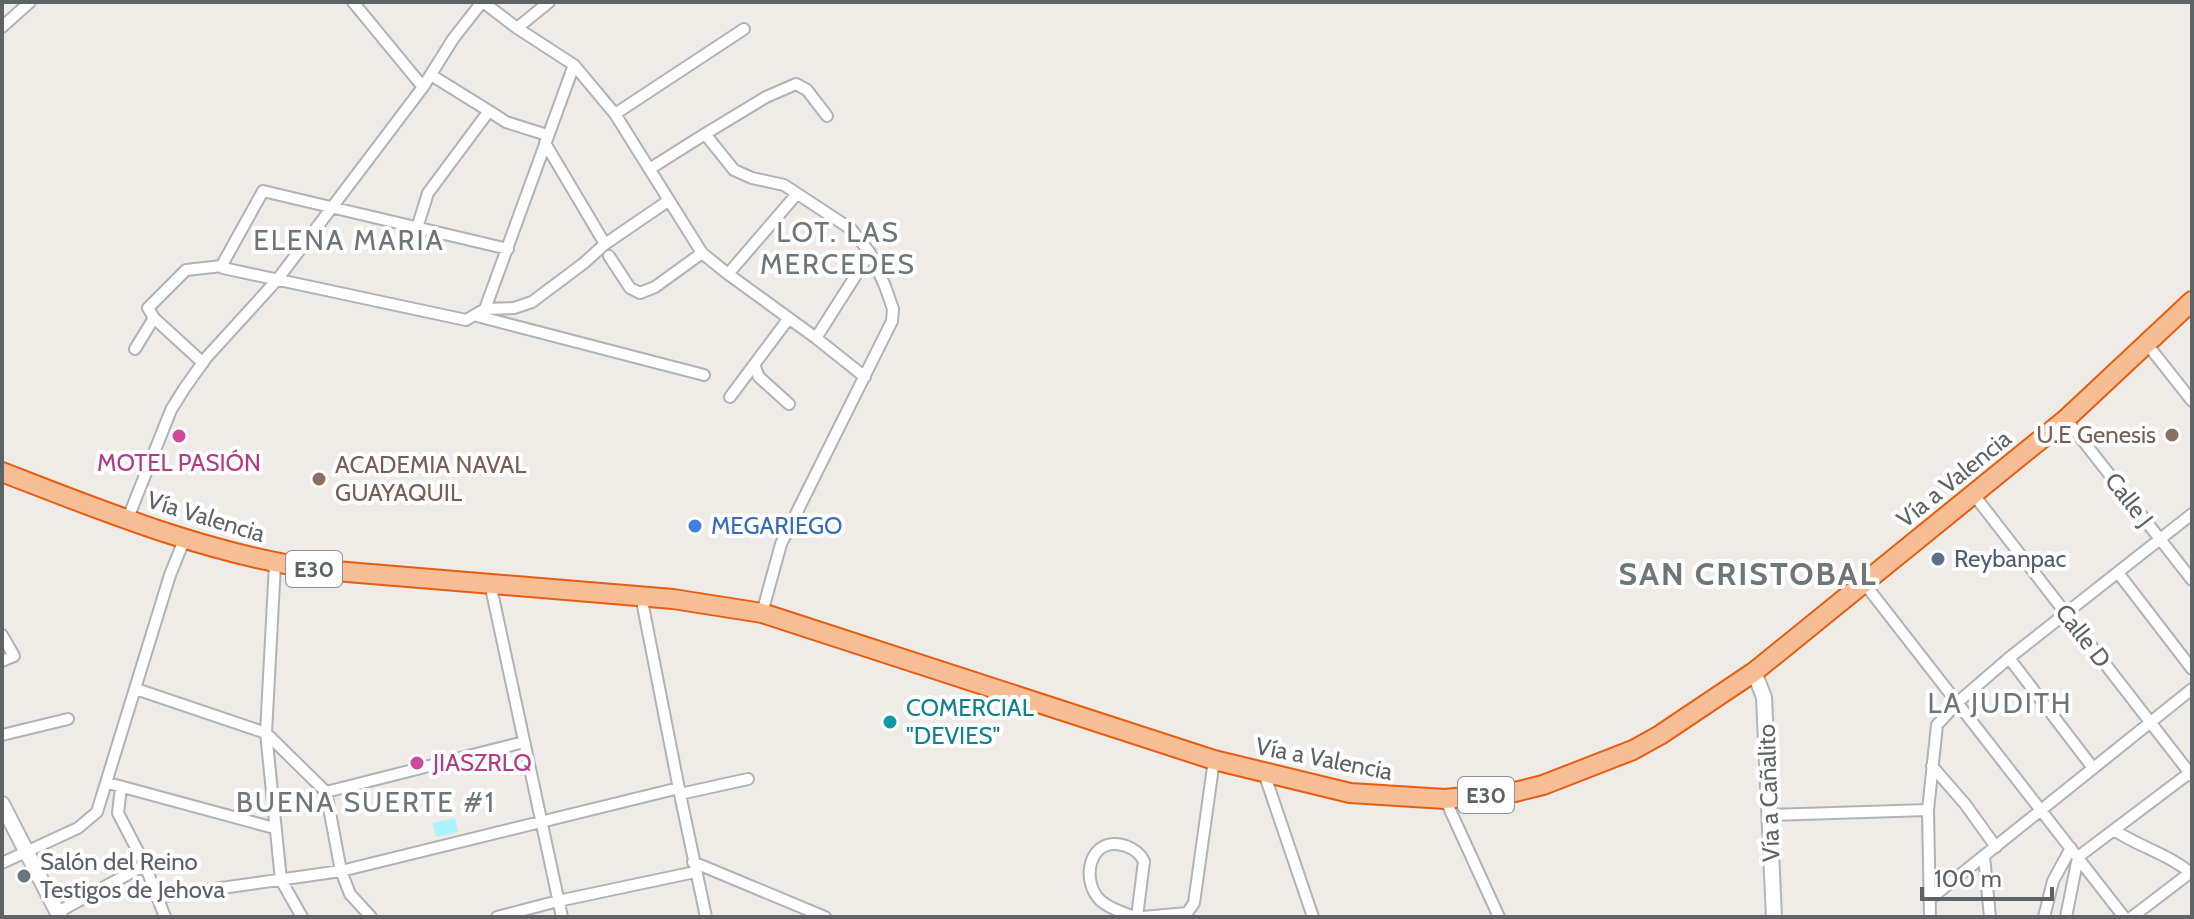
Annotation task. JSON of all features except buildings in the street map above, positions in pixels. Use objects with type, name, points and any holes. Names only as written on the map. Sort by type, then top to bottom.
[{"type":"highway","name":"Vía a Valencia","points":[[641,596],[762,613],[1214,760],[1350,793],[1445,799],[1515,792],[1543,785],[1633,750],[1754,672],[2066,419],[2192,301]]},
{"type":"highway","name":"Vía Valencia","points":[[2,472],[185,538],[275,564],[641,596]]},
{"type":"main road","name":"Vía a Cañalito","points":[[1754,672],[1764,697],[1774,917]]},
{"type":"main road","points":[[2,804],[59,914]]},
{"type":"street","points":[[2,27],[30,2]]},
{"type":"street","points":[[353,2],[423,87]]},
{"type":"street","points":[[361,12],[372,2]]},
{"type":"street","points":[[128,518],[171,410],[203,363],[277,280],[483,2],[574,65],[615,114],[702,253],[865,377]]},
{"type":"street","points":[[517,28],[549,2]]},
{"type":"street","points":[[615,114],[744,29]]},
{"type":"street","points":[[481,313],[508,249],[574,65]]},
{"type":"street","points":[[431,75],[506,122],[546,139],[605,244]]},
{"type":"street","points":[[651,168],[766,97],[796,84],[807,90],[827,116]]},
{"type":"street","points":[[417,228],[428,193],[489,111]]},
{"type":"street","points":[[705,134],[734,170],[752,178],[784,185],[844,224],[870,253],[894,315],[781,544],[762,613]]},
{"type":"street","points":[[222,266],[261,192],[508,249]]},
{"type":"street","points":[[728,274],[796,195]]},
{"type":"street","points":[[501,323],[572,273],[605,244],[668,201]]},
{"type":"street","points":[[609,256],[630,288],[640,293],[655,287],[702,253]]},
{"type":"street","points":[[816,338],[870,253]]},
{"type":"street","points":[[203,363],[154,318],[148,308],[186,270],[222,266],[466,320],[481,313],[532,302]]},
{"type":"street","points":[[481,313],[501,323],[704,375]]},
{"type":"street","points":[[135,349],[154,318]]},
{"type":"street","points":[[730,397],[789,318]]},
{"type":"street","points":[[2147,344],[2192,401]]},
{"type":"street","points":[[754,365],[759,377],[789,404]]},
{"type":"street","name":"Calle J","points":[[2066,419],[2192,580]]},
{"type":"street","name":"Calle D","points":[[1974,495],[2191,773]]},
{"type":"street","points":[[1930,917],[1928,810],[1935,728],[1958,702],[2009,658],[2192,514]]},
{"type":"street","points":[[2,863],[78,828],[97,812],[170,575],[185,538]]},
{"type":"street","points":[[275,564],[266,733],[281,880],[302,917]]},
{"type":"street","points":[[2119,574],[2192,669]]},
{"type":"street","points":[[490,583],[562,917]]},
{"type":"street","points":[[1864,583],[2124,917]]},
{"type":"street","points":[[641,596],[706,917]]},
{"type":"street","points":[[2,635],[14,656],[2,661]]},
{"type":"street","points":[[2009,658],[2093,768]]},
{"type":"street","points":[[136,689],[266,733],[326,792],[341,871],[350,894],[371,917]]},
{"type":"street","points":[[1930,899],[2192,689]]},
{"type":"street","points":[[2,735],[68,719]]},
{"type":"street","points":[[326,792],[524,742]]},
{"type":"street","points":[[1143,917],[1187,913],[1194,903],[1214,760]]},
{"type":"street","points":[[1932,766],[1996,847]]},
{"type":"street","points":[[1264,773],[1313,917]]},
{"type":"street","points":[[2044,917],[2053,881],[2075,852],[2114,830],[2191,773]]},
{"type":"street","points":[[158,897],[341,871],[541,822],[748,779]]},
{"type":"street","points":[[108,783],[274,828]]},
{"type":"street","points":[[121,787],[118,813],[145,865],[165,917]]},
{"type":"street","points":[[1445,799],[1499,917]]},
{"type":"street","points":[[1770,815],[1928,810]]},
{"type":"street","points":[[2114,830],[2191,873],[2132,917]]},
{"type":"street","points":[[1111,842],[1129,847],[1144,861],[1136,917],[1103,903],[1091,886],[1095,854],[1104,844],[1111,842]]},
{"type":"street","points":[[2066,917],[2075,852]]},
{"type":"street","points":[[1984,856],[1990,917]]},
{"type":"street","points":[[59,914],[145,865]]},
{"type":"street","points":[[497,917],[694,867],[825,917]]},
{"type":"water","points":[[455,818],[458,832],[436,837],[433,823]]},
{"type":"place","name":"U.E Genesis","points":[[2172,435]]},
{"type":"place","name":"MOTEL PASIÓN","points":[[179,436]]},
{"type":"place","name":"ACADEMIA NAVAL GUAYAQUIL","points":[[319,479]]},
{"type":"place","name":"MEGARIEGO","points":[[695,526]]},
{"type":"place","name":"Reybanpac","points":[[1938,559]]},
{"type":"place","name":"COMERCIAL \"DEVIES\"","points":[[890,722]]},
{"type":"place","name":"JIASZRLQ","points":[[417,763]]},
{"type":"place","name":"Salón del Reino Testigos de Jehova","points":[[24,876]]},
{"type":"district","name":"ELENA MARIA","points":[[349,240]]},
{"type":"district","name":"LOT. LAS MERCEDES","points":[[838,248]]},
{"type":"district","name":"SAN CRISTOBAL","points":[[1748,574]]},
{"type":"district","name":"LA JUDITH","points":[[2000,703]]},
{"type":"district","name":"BUENA SUERTE #1","points":[[366,802]]}]
